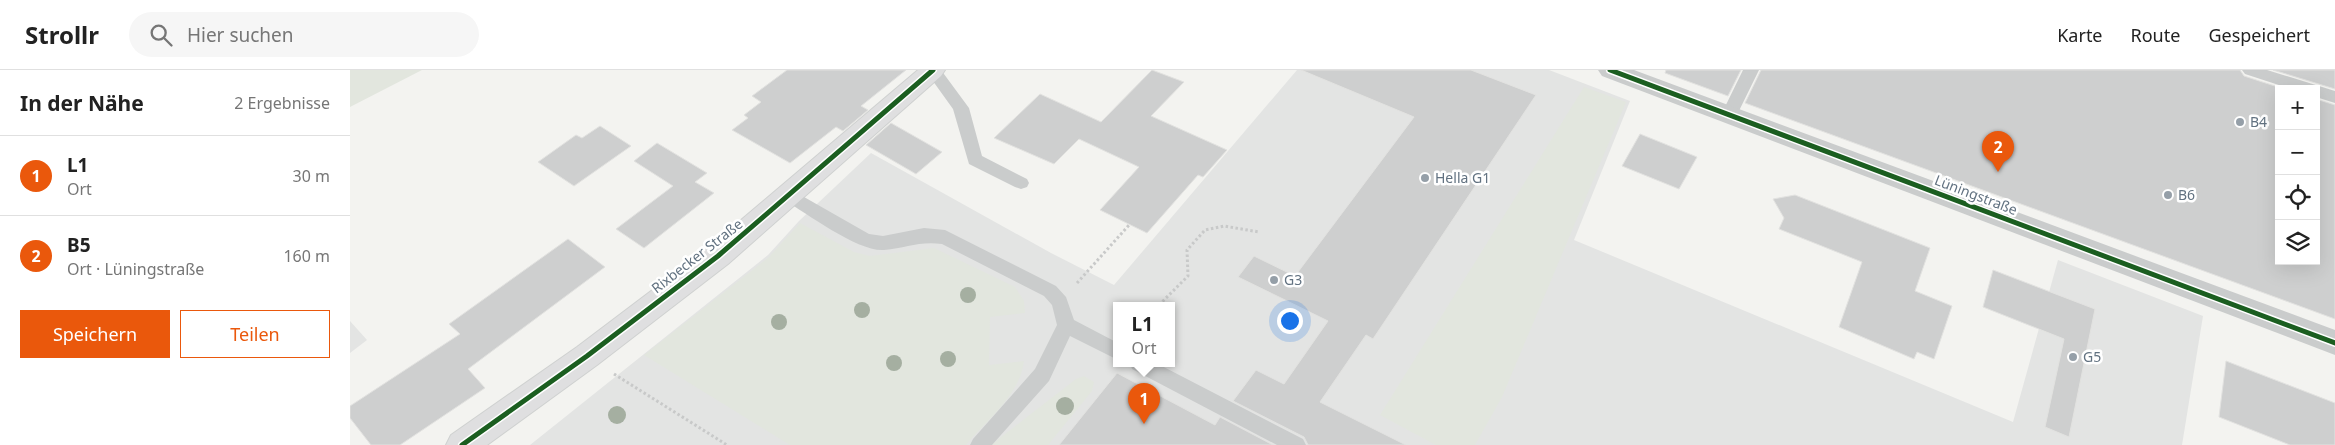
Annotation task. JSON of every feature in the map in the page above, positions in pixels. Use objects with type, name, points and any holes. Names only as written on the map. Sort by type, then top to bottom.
[{"type":"street","name":"Rixbecker Straße","points":[[462,445],[718,256],[933,70]]},
{"type":"street","name":"Lüningstraße","points":[[1610,70],[2335,343]]},
{"type":"lane","points":[[933,70],[961,108],[975,160],[1021,183]]},
{"type":"lane","points":[[1729,115],[1751,70]]},
{"type":"lane","points":[[2250,70],[2297,85]]},
{"type":"lane","points":[[2320,92],[2335,97]]},
{"type":"lane","points":[[790,195],[865,240],[883,243],[924,235],[945,238],[1050,290],[1060,302],[1066,325],[1042,375],[980,445]]},
{"type":"lane","points":[[1066,325],[1113,349]]},
{"type":"lane","points":[[1147,367],[1296,445]]},
{"type":"path","points":[[1060,302],[1130,224]]},
{"type":"path","points":[[1162,302],[1188,276],[1187,250],[1205,230],[1224,226],[1258,232]]},
{"type":"path","points":[[618,376],[728,445]]},
{"type":"shaded area","points":[[350,70],[422,70],[350,107]]},
{"type":"shaded area","points":[[1297,70],[1549,70],[1630,101],[1574,240],[2013,422],[2058,260],[2203,316],[2182,445],[530,445],[768,255],[799,221],[871,153],[1051,253],[1114,285]]},
{"type":"shaded area","points":[[1584,87],[1626,102],[1502,397],[1475,445],[1436,445],[1380,415]]},
{"type":"shaded area","points":[[800,223],[854,252],[870,256],[934,248],[1015,287],[1024,301],[1025,313],[990,317],[989,365],[1024,361],[1021,373],[1009,396],[966,445],[790,445],[644,355],[769,257]]},
{"type":"shaded area","points":[[350,321],[367,340],[350,353]]},
{"type":"shaded area","points":[[1084,376],[1094,382],[1092,391],[1048,445],[991,445],[1076,379]]},
{"type":"building","points":[[787,70],[906,70],[861,106],[868,110],[843,131],[836,127],[790,163],[732,130],[748,118],[744,115],[761,102],[752,96]]},
{"type":"building","points":[[1152,70],[1184,82],[1151,116],[1227,150],[1203,177],[1198,175],[1147,233],[1100,210],[1139,167],[1079,139],[1054,164],[994,138],[1040,94],[1101,122]]},
{"type":"building","points":[[1301,70],[1471,70],[1536,95],[1373,339],[1366,335],[1320,402],[1406,445],[1308,445],[1304,437],[1233,401],[1256,370],[1284,384],[1328,321],[1238,277],[1254,256],[1295,276],[1414,117]]},
{"type":"building","points":[[1666,70],[1741,70],[1728,96],[1665,73]]},
{"type":"building","points":[[1761,70],[2240,70],[2244,76],[2275,86],[2275,265],[2320,265],[2320,100],[2335,105],[2335,319],[1745,103]]},
{"type":"building","points":[[2273,70],[2335,70],[2335,89]]},
{"type":"building","points":[[891,123],[942,152],[916,174],[866,145]]},
{"type":"building","points":[[600,126],[631,146],[574,186],[538,162],[576,135],[582,138]]},
{"type":"building","points":[[1640,134],[1697,157],[1679,189],[1622,166]]},
{"type":"building","points":[[657,143],[707,173],[695,182],[714,193],[644,248],[616,229],[673,186],[634,161]]},
{"type":"building","points":[[1795,195],[1930,248],[1915,291],[1952,306],[1934,359],[1917,352],[1914,359],[1839,327],[1862,262],[1779,229],[1784,218],[1773,199]]},
{"type":"building","points":[[568,239],[605,267],[468,369],[485,388],[400,445],[371,445],[350,418],[350,406],[460,334],[449,324]]},
{"type":"building","points":[[1993,270],[2095,309],[2069,437],[2045,427],[2064,339],[1983,307]]},
{"type":"building","points":[[2226,361],[2335,403],[2335,445],[2290,445],[2219,417]]},
{"type":"building","points":[[1117,373],[1215,425],[1220,417],[1273,445],[1059,445]]},
{"type":"cycle path","points":[[462,445],[587,356],[718,256],[933,70]]},
{"type":"cycle path","points":[[1610,70],[2335,343]]},
{"type":"place","name":"B4","points":[[2240,122]]},
{"type":"place","name":"B5","points":[[1998,172]]},
{"type":"place","name":"Hella G1","points":[[1425,178]]},
{"type":"place","name":"B6","points":[[2168,195]]},
{"type":"place","name":"G3","points":[[1274,280]]},
{"type":"place","name":"G5","points":[[2073,357]]},
{"type":"place","name":"L1","points":[[1144,424]]}]
